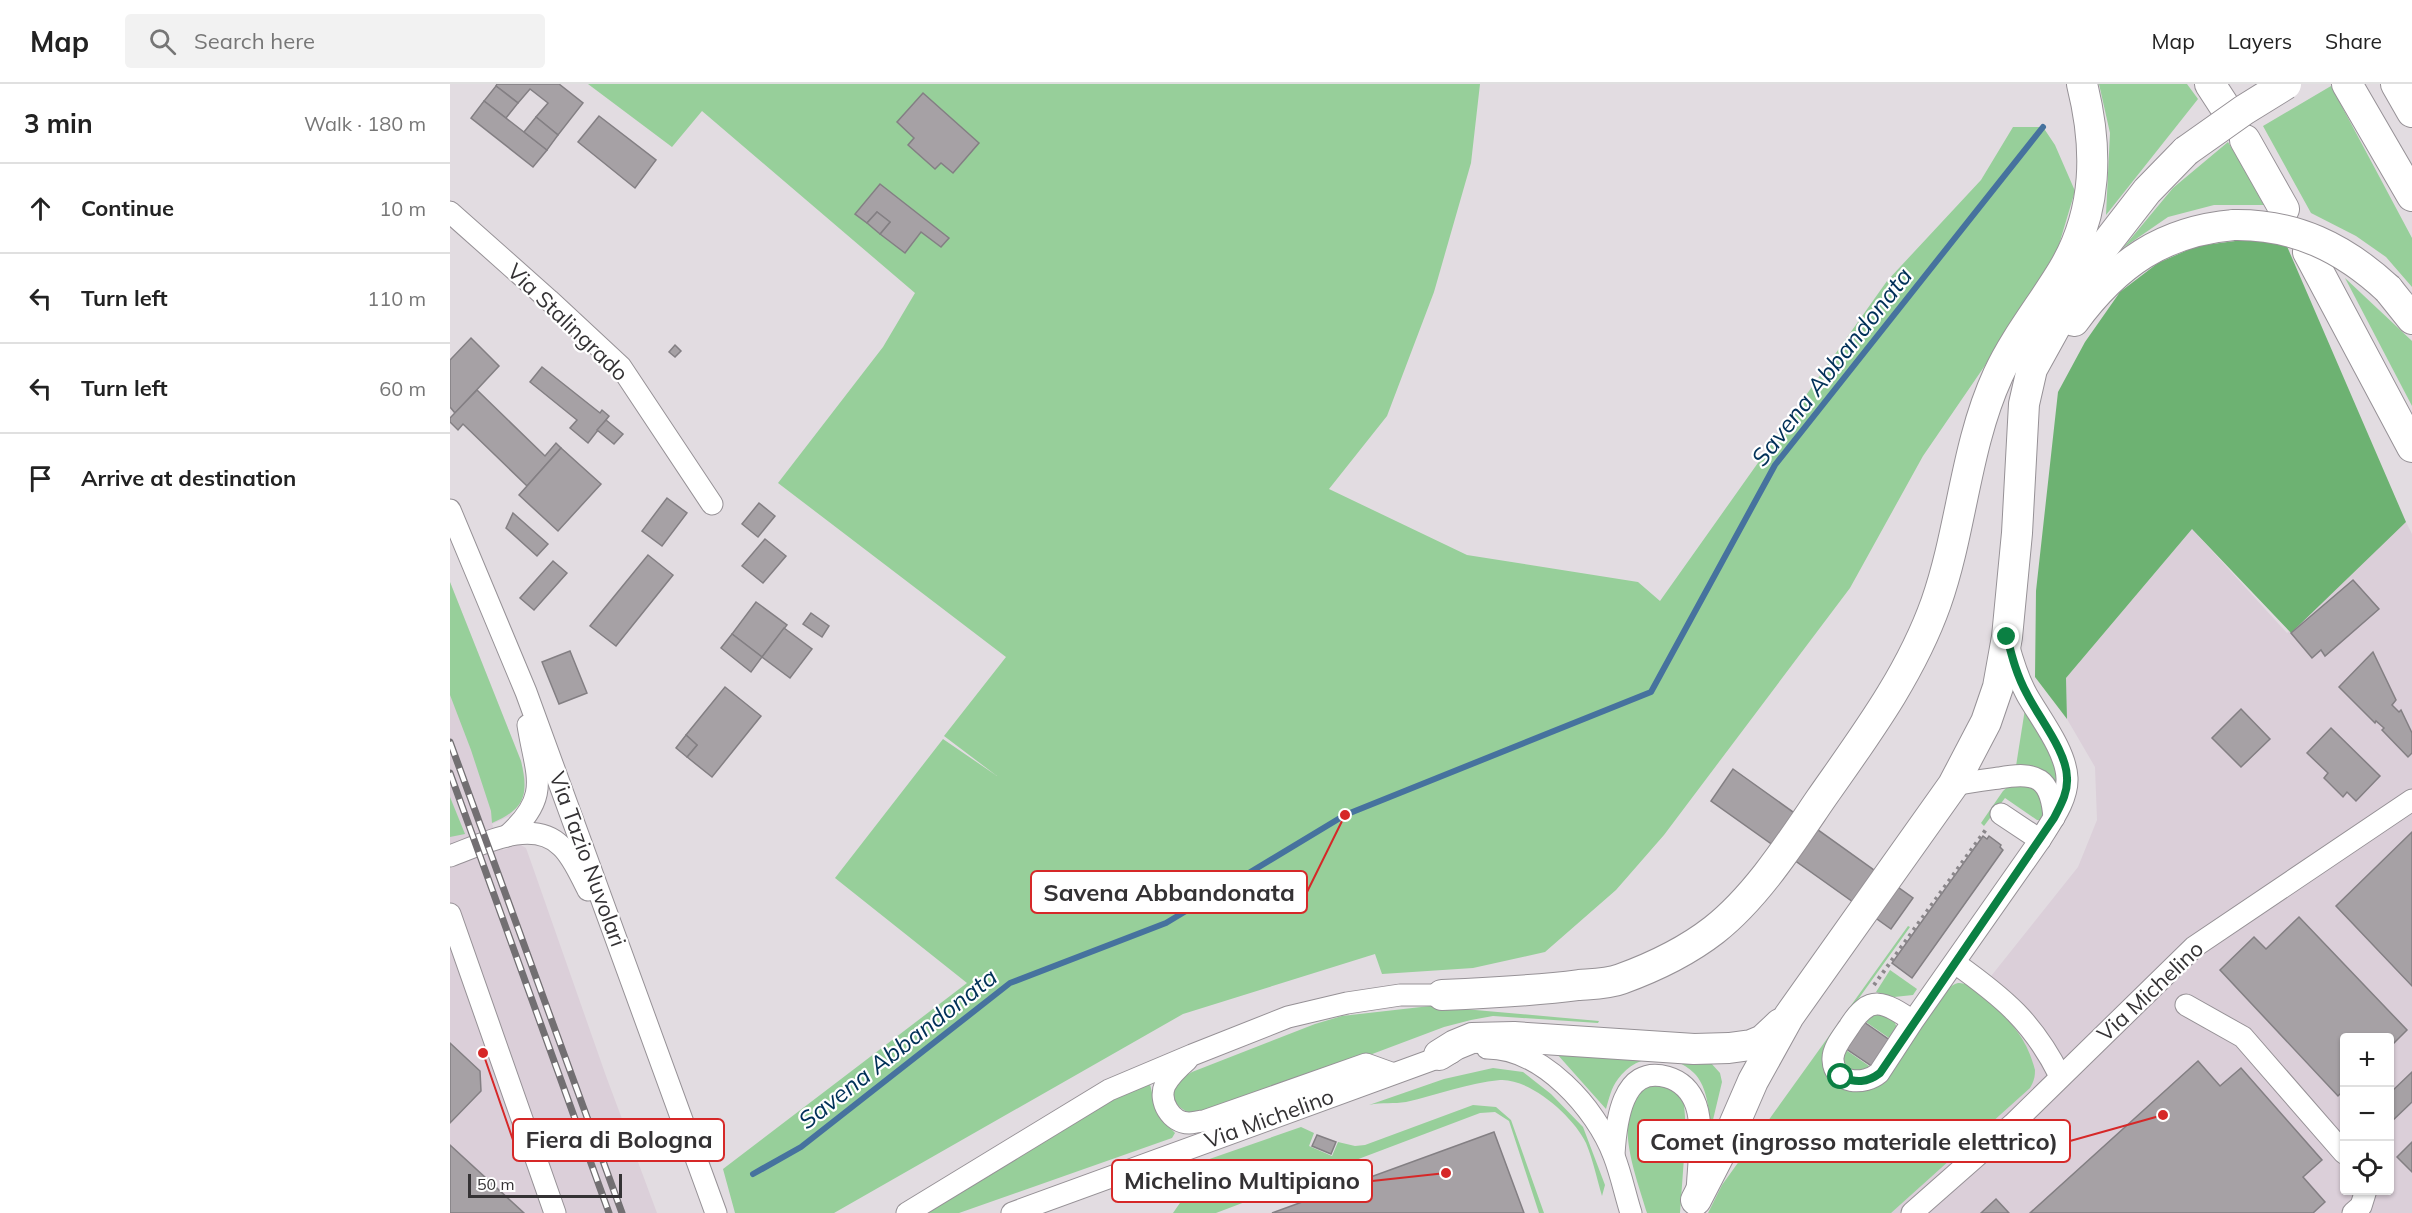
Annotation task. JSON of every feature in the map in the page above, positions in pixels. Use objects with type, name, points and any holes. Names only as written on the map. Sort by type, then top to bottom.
[{"type":"highway","points":[[1442,995],[1549,989],[1617,981],[1657,965],[1688,948],[1716,928],[1738,906],[1791,842],[1879,717],[1919,645],[1949,562],[1979,426],[1998,375],[2064,268],[2084,225],[2091,198],[2094,154],[2090,119],[2082,84]]},
{"type":"highway","points":[[1979,426],[2040,327],[2084,275],[2147,191],[2186,151],[2286,84]]},
{"type":"highway","points":[[2347,84],[2412,196]]},
{"type":"highway","points":[[2396,84],[2412,112]]},
{"type":"highway","points":[[2245,140],[2284,209]]},
{"type":"highway","points":[[2023,444],[2043,371],[2077,316],[2109,280],[2139,255],[2158,244],[2194,231],[2234,225],[2275,227],[2313,238],[2347,256],[2388,289],[2412,319]]},
{"type":"highway","points":[[2308,252],[2412,447]]},
{"type":"highway","points":[[1696,1207],[1757,1073],[1789,1016],[1953,785],[1986,722],[1998,687],[2007,637],[2023,444],[2024,404],[2032,369],[2084,275]]},
{"type":"highway","points":[[1439,1055],[1473,1038],[1514,1037],[1682,1048],[1729,1048],[1751,1045],[1763,1040],[1789,1016]]},
{"type":"street","name":"Via Stalingrado","points":[[450,212],[621,367],[712,504]]},
{"type":"street","name":"Via Tazio Nuvolari","points":[[450,510],[526,692],[716,1213]]},
{"type":"street","points":[[1913,1021],[1896,1010],[1877,1003],[1867,1005],[1858,1012],[1836,1046],[1832,1058],[1835,1069],[1841,1077],[1850,1081],[1862,1082],[1880,1073],[1913,1021],[2040,840],[2065,795],[2067,778],[2064,762],[2016,672],[2007,637]]},
{"type":"street","points":[[507,836],[524,819],[534,802],[537,791],[538,780],[528,726],[526,692]]},
{"type":"street","points":[[1953,785],[2020,774],[2033,776],[2042,780],[2048,788],[2053,801],[2054,818]]},
{"type":"street","name":"Via Michelino","points":[[1912,1213],[2013,1124],[2194,947],[2412,800]]},
{"type":"street","points":[[2001,814],[2040,840]]},
{"type":"street","points":[[450,856],[507,836],[540,835],[560,844],[612,925]]},
{"type":"street","points":[[450,914],[555,1213]]},
{"type":"street","points":[[1955,963],[1997,993],[2017,1012],[2048,1051],[2060,1076]]},
{"type":"street","name":"Via Michelino","points":[[907,1213],[1109,1090],[1192,1055],[1288,1017],[1347,1003],[1390,997],[1442,995]]},
{"type":"street","points":[[2186,1005],[2243,1037],[2340,1148]]},
{"type":"street","name":"Via Michelino","points":[[1012,1213],[1439,1055],[1470,1048],[1510,1050],[1539,1064],[1577,1096],[1596,1121],[1614,1155],[1631,1213]]},
{"type":"street","name":"Via Michelino","points":[[1192,1055],[1164,1086],[1163,1096],[1165,1107],[1175,1119],[1188,1124],[1204,1121],[1366,1064],[1391,1073]]},
{"type":"street","points":[[1614,1155],[1616,1125],[1622,1103],[1629,1089],[1650,1075],[1664,1076],[1679,1081],[1695,1105],[1699,1125],[1696,1207]]},
{"type":"street","points":[[2353,1213],[2361,1206],[2365,1195]]},
{"type":"path","points":[[1867,1005],[1870,990],[1992,819],[2001,814]]},
{"type":"shaded area","points":[[2406,522],[2412,534],[2412,1213],[1729,1213],[1913,1074],[2078,867],[2097,820],[2095,767],[2067,719],[2066,678],[2192,529],[2287,633]]},
{"type":"shaded area","points":[[450,582],[521,761],[525,778],[524,793],[510,816],[492,824],[503,850],[519,844],[526,848],[657,1213],[450,1213]]},
{"type":"green space","points":[[588,84],[1480,84],[1471,163],[1434,292],[1387,416],[1329,489],[1467,555],[1638,582],[1660,601],[1887,281],[1981,180],[2013,127],[2043,127],[2055,145],[2075,191],[2058,248],[2012,326],[1923,456],[1850,588],[1664,835],[1616,890],[1545,952],[1473,968],[1382,974],[1375,954],[1183,1014],[834,1213],[735,1213],[723,1169],[967,983],[835,878],[943,739],[997,776],[944,736],[1006,657],[778,483],[883,347],[915,293],[702,111],[672,147]]},
{"type":"green space","points":[[2099,84],[2187,84],[2198,99],[2106,215],[2110,133]]},
{"type":"green space","points":[[2331,86],[2412,238],[2412,287],[2386,257],[2356,236],[2311,213],[2263,126]]},
{"type":"green space","points":[[2228,142],[2266,205],[2214,205],[2168,217],[2123,248],[2173,188]]},
{"type":"green space","points":[[2243,240],[2286,244],[2406,522],[2291,633],[2192,529],[2066,678],[2067,719],[2035,677],[2036,591],[2058,392],[2085,342],[2120,292],[2158,263],[2197,246]]},
{"type":"green space","points":[[2345,278],[2412,341],[2412,406]]},
{"type":"green space","points":[[450,582],[521,761],[524,783],[522,799],[512,812],[492,823],[491,811],[471,750],[450,695]]},
{"type":"green space","points":[[2025,709],[2054,759],[2059,793],[2016,766]]},
{"type":"green space","points":[[2012,783],[2037,785],[2044,812],[2040,820],[2005,798],[1984,826],[1981,823],[2003,791]]},
{"type":"green space","points":[[450,797],[465,834],[450,837]]},
{"type":"green space","points":[[1908,926],[1910,927],[1854,1005],[1828,1048],[1865,1089],[1946,990],[1958,983],[1966,984],[1996,1007],[2021,1037],[2035,1070],[2030,1088],[1891,1213],[1708,1213],[1722,1185]]},
{"type":"green space","points":[[1890,970],[1917,989],[1913,995],[1894,997],[1876,992]]},
{"type":"green space","points":[[1430,1006],[1599,1021],[1598,1023],[1493,1016],[1471,1020],[1444,1027],[1343,1065],[1193,1114],[1184,1110],[1175,1100],[1175,1088],[1192,1072],[1315,1024],[1342,1016]]},
{"type":"green space","points":[[1870,1012],[1893,1018],[1897,1028],[1892,1040],[1863,1020]]},
{"type":"green space","points":[[1843,1048],[1872,1070],[1845,1071],[1841,1050]]},
{"type":"green space","points":[[1559,1049],[1669,1055],[1710,1062],[1720,1073],[1722,1082],[1712,1124],[1701,1083],[1694,1073],[1675,1061],[1655,1058],[1634,1064],[1616,1082],[1606,1109],[1557,1054]]},
{"type":"green space","points":[[1493,1068],[1523,1072],[1551,1094],[1583,1127],[1605,1185],[1602,1196],[1593,1163],[1580,1133],[1550,1101],[1524,1085],[1500,1080],[1464,1086],[1406,1102],[1369,1105],[1444,1079]]},
{"type":"green space","points":[[1149,1080],[1157,1114],[1175,1133],[1172,1138],[959,1213],[925,1213],[1085,1114]]},
{"type":"green space","points":[[1649,1085],[1666,1085],[1678,1094],[1684,1104],[1686,1130],[1680,1213],[1647,1213],[1632,1164],[1628,1127],[1630,1111],[1637,1096]]},
{"type":"green space","points":[[1473,1105],[1496,1107],[1511,1120],[1544,1213],[1539,1213],[1509,1121],[1495,1112],[1480,1113],[1216,1213],[1173,1213],[1182,1200],[1198,1163],[1301,1127],[1314,1133],[1309,1146],[1332,1156],[1338,1142],[1355,1146],[1365,1145]]},
{"type":"building","points":[[497,84],[559,84],[583,103],[558,135],[536,117],[548,103],[530,89],[518,103],[496,86]]},
{"type":"building","points":[[496,86],[518,103],[506,118],[484,101]]},
{"type":"building","points":[[923,93],[979,143],[953,173],[941,163],[935,169],[908,145],[914,138],[897,122]]},
{"type":"building","points":[[484,101],[547,150],[533,167],[471,118]]},
{"type":"building","points":[[599,116],[656,160],[635,188],[578,142]]},
{"type":"building","points":[[536,117],[558,135],[547,150],[524,132]]},
{"type":"building","points":[[880,184],[949,238],[941,247],[921,232],[905,253],[880,234],[890,222],[877,212],[867,223],[855,214]]},
{"type":"building","points":[[877,212],[890,222],[880,234],[867,223]]},
{"type":"building","points":[[471,338],[499,366],[455,413],[450,407],[450,360]]},
{"type":"building","points":[[675,345],[681,351],[675,357],[669,352]]},
{"type":"building","points":[[542,367],[600,413],[602,410],[609,416],[588,443],[570,428],[577,420],[530,382]]},
{"type":"building","points":[[477,390],[545,456],[556,443],[561,448],[527,486],[463,424],[458,430],[450,422],[450,418]]},
{"type":"building","points":[[606,420],[623,434],[614,444],[597,430]]},
{"type":"building","points":[[561,448],[601,484],[558,531],[519,495]]},
{"type":"building","points":[[667,498],[687,513],[662,546],[642,531]]},
{"type":"building","points":[[759,503],[775,516],[758,537],[742,524]]},
{"type":"building","points":[[513,513],[548,544],[537,556],[506,528]]},
{"type":"building","points":[[765,539],[786,556],[763,583],[742,566]]},
{"type":"building","points":[[648,555],[673,575],[616,646],[590,626]]},
{"type":"building","points":[[553,561],[567,573],[534,610],[520,598]]},
{"type":"building","points":[[2353,580],[2379,609],[2325,656],[2321,650],[2312,658],[2291,633]]},
{"type":"building","points":[[756,602],[787,625],[762,657],[732,634]]},
{"type":"building","points":[[811,613],[829,626],[822,637],[803,624]]},
{"type":"building","points":[[784,628],[812,649],[790,678],[762,657]]},
{"type":"building","points":[[732,634],[762,657],[751,672],[721,648]]},
{"type":"building","points":[[570,651],[587,693],[559,704],[542,662]]},
{"type":"building","points":[[2373,652],[2396,700],[2392,705],[2399,712],[2401,710],[2412,733],[2412,753],[2408,757],[2382,730],[2384,728],[2376,721],[2375,723],[2339,687]]},
{"type":"building","points":[[725,687],[761,716],[712,777],[687,757],[697,745],[686,735]]},
{"type":"building","points":[[2241,709],[2270,739],[2241,767],[2212,738]]},
{"type":"building","points":[[2331,728],[2380,776],[2356,801],[2347,792],[2343,797],[2324,778],[2328,773],[2307,753]]},
{"type":"building","points":[[686,735],[697,745],[687,757],[676,748]]},
{"type":"building","points":[[1733,769],[1913,898],[1891,929],[1711,801]]},
{"type":"building","points":[[2412,832],[2412,986],[2336,906]]},
{"type":"building","points":[[1983,836],[1987,839],[1989,836],[2001,845],[2003,850],[1912,978],[1892,963]]},
{"type":"building","points":[[2299,917],[2407,1030],[2394,1043],[2394,1033],[2340,1033],[2340,1094],[2338,1096],[2220,970],[2254,937],[2266,949]]},
{"type":"building","points":[[1864,1022],[1891,1041],[1873,1067],[1845,1048]]},
{"type":"building","points":[[450,1043],[480,1071],[481,1091],[450,1123]]},
{"type":"building","points":[[2198,1061],[2220,1086],[2241,1068],[2322,1160],[2303,1177],[2325,1202],[2313,1213],[2030,1213]]},
{"type":"building","points":[[2412,1072],[2412,1102],[2394,1119],[2394,1089]]},
{"type":"building","points":[[1494,1132],[1524,1213],[1272,1213]]},
{"type":"building","points":[[1317,1135],[1336,1142],[1331,1154],[1312,1146]]},
{"type":"building","points":[[2412,1142],[2412,1172],[2397,1157]]},
{"type":"building","points":[[450,1145],[524,1213],[450,1213]]},
{"type":"building","points":[[1996,1199],[2009,1213],[1981,1213]]},
{"type":"waterway","name":"Savena Abbandonata","points":[[753,1174],[801,1147],[1010,983],[1166,923],[1345,815],[1651,692],[1775,465],[2043,127]]},
{"type":"railway","points":[[450,742],[622,1213]]},
{"type":"railway","points":[[450,773],[609,1213]]},
{"type":"place","name":"Savena Abbandonata","points":[[1345,815]]},
{"type":"place","name":"Fiera di Bologna","points":[[483,1053]]},
{"type":"place","name":"Comet (ingrosso materiale elettrico)","points":[[2163,1115]]},
{"type":"place","name":"Michelino Multipiano","points":[[1446,1173]]},
{"type":"route","points":[[1841,1077],[1850,1081],[1862,1082],[1880,1073],[1913,1021],[2054,818],[2065,795],[2067,778],[2064,762],[2016,672],[2007,637]]}]
